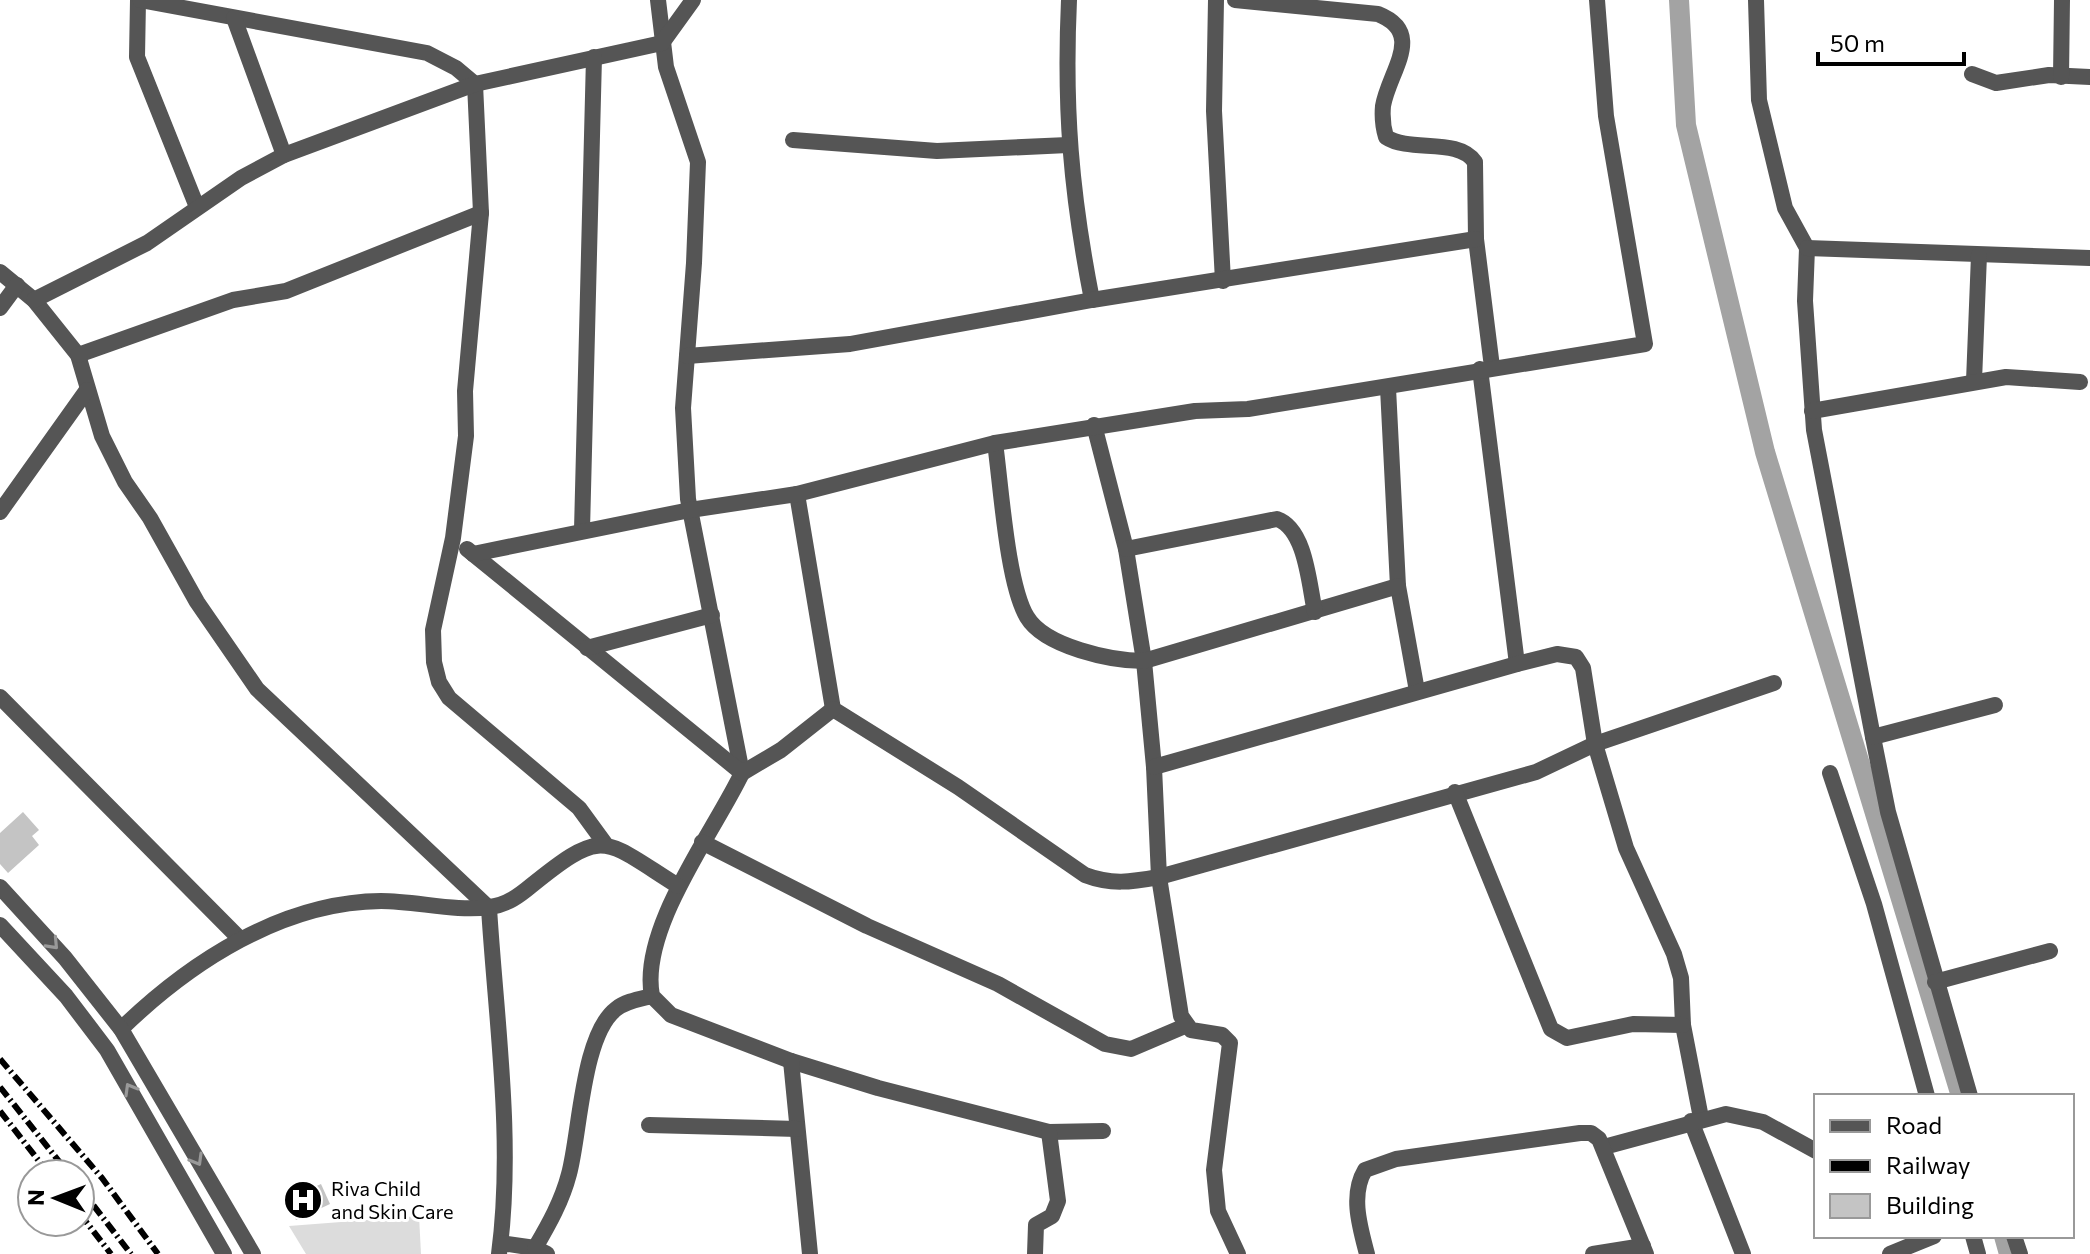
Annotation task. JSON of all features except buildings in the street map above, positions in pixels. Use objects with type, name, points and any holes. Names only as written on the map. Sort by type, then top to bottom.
[{"type":"street","points":[[197,207],[137,57],[139,0],[427,53],[456,68],[475,84],[481,213],[465,391],[466,436],[453,538],[435,610],[434,662],[439,682],[449,698],[579,808],[606,845],[678,886]]},
{"type":"street","points":[[658,0],[666,67],[698,162],[683,408],[690,510],[742,773]]},
{"type":"street","points":[[34,300],[147,243],[197,207],[284,155],[475,84],[662,43],[693,0]]},
{"type":"street","points":[[1069,0],[1065,88],[1068,145],[1077,223],[1092,300]]},
{"type":"street","points":[[1216,0],[1214,111],[1223,281]]},
{"type":"street","points":[[1235,0],[1378,14],[1394,21],[1401,30],[1403,46],[1383,104],[1386,137],[1396,144],[1469,154],[1477,176],[1476,239],[1486,368],[1517,664]]},
{"type":"street","points":[[473,554],[690,510],[797,494],[995,443],[1094,425],[1195,411],[1248,409],[1645,344],[1606,116],[1597,0]]},
{"type":"street","points":[[1756,0],[1759,100],[1785,208],[1807,248],[1805,301],[1813,380],[1812,411],[1873,737],[1888,812],[1969,1094]]},
{"type":"street","points":[[2061,77],[2062,0]]},
{"type":"street","points":[[234,18],[284,155]]},
{"type":"street","points":[[582,530],[594,57]]},
{"type":"street","points":[[1972,74],[1996,83],[2049,75],[2090,77]]},
{"type":"street","points":[[793,140],[937,151],[1068,145]]},
{"type":"street","points":[[78,355],[233,300],[286,291],[481,213]]},
{"type":"street","points":[[687,356],[850,344],[1092,300],[1476,239]]},
{"type":"street","points":[[1807,248],[2090,258]]},
{"type":"street","points":[[1974,381],[1979,255]]},
{"type":"street","points":[[0,272],[34,300],[78,355],[102,436],[125,482],[150,518],[197,602],[257,689],[489,908],[501,1102],[500,1248],[541,1251],[569,1174],[587,1071],[601,1031],[615,1009],[652,996]]},
{"type":"street","points":[[0,308],[17,285]]},
{"type":"street","points":[[1812,411],[2006,377],[2080,382]]},
{"type":"street","points":[[1388,388],[1398,586],[1417,691]]},
{"type":"street","points":[[0,512],[87,390]]},
{"type":"street","points":[[1094,425],[1126,549],[1144,661],[1154,767],[1159,877],[1185,1026]]},
{"type":"street","points":[[995,443],[1017,594],[1028,620],[1051,637],[1078,649],[1117,661],[1144,661],[1398,586]]},
{"type":"street","points":[[797,494],[833,709],[958,787],[1085,875],[1102,882],[1125,884],[1159,877],[1455,792],[1536,772],[1595,744],[1774,683]]},
{"type":"street","points":[[1126,549],[1277,519],[1287,522],[1296,534],[1315,612]]},
{"type":"street","points":[[453,538],[742,773]]},
{"type":"street","points":[[587,648],[712,615]]},
{"type":"street","points":[[1154,767],[1517,664],[1557,654],[1576,657],[1583,668],[1595,744],[1626,848],[1674,954],[1681,978],[1683,1025],[1696,1120],[1743,1254]]},
{"type":"street","points":[[0,697],[240,939]]},
{"type":"street","points":[[1873,737],[1995,705]]},
{"type":"street","points":[[833,709],[781,750],[742,773],[678,886],[649,969],[652,996],[671,1015],[791,1061],[948,1108],[1049,1132],[1103,1131]]},
{"type":"street","points":[[1830,773],[1874,904],[1926,1094]]},
{"type":"street","points":[[1455,792],[1551,1029],[1567,1038],[1633,1024],[1683,1025]]},
{"type":"street","points":[[702,842],[867,926],[998,984],[1105,1044],[1131,1049],[1185,1026],[1200,1033],[1222,1035],[1230,1043],[1214,1170],[1218,1211],[1238,1254]]},
{"type":"street","points":[[121,1029],[150,1001],[240,939],[327,906],[380,901],[489,908],[516,897],[564,858],[589,845],[606,845]]},
{"type":"street","points":[[0,887],[65,958],[121,1029],[253,1254]]},
{"type":"street","points":[[0,925],[66,996],[107,1050],[224,1254]]},
{"type":"street","points":[[1935,982],[2050,951]]},
{"type":"street","points":[[791,1061],[810,1254]]},
{"type":"street","points":[[1604,1147],[1696,1120],[1744,1115],[1814,1150]]},
{"type":"street","points":[[649,1125],[797,1129]]},
{"type":"street","points":[[1035,1254],[1036,1225],[1052,1216],[1058,1201],[1049,1132]]},
{"type":"street","points":[[1367,1254],[1357,1199],[1358,1182],[1365,1170],[1396,1159],[1580,1133],[1591,1133],[1604,1147],[1644,1250],[1593,1254]]},
{"type":"street","points":[[1890,1254],[1929,1238]]},
{"type":"shaded area","points":[[419,1216],[421,1254],[306,1254],[289,1226]]},
{"type":"waterway","points":[[1679,0],[1686,125],[1765,452],[1960,1094]]},
{"type":"waterway","points":[[2005,1238],[2009,1254]]},
{"type":"railway","points":[[0,1059],[102,1178],[158,1254]]},
{"type":"railway","points":[[0,1087],[56,1158]]},
{"type":"railway","points":[[0,1111],[37,1158]]},
{"type":"railway","points":[[96,1209],[131,1254]]},
{"type":"railway","points":[[96,1235],[111,1254]]},
{"type":"place","name":"Riva Child and Skin Care","points":[[303,1200]]}]
